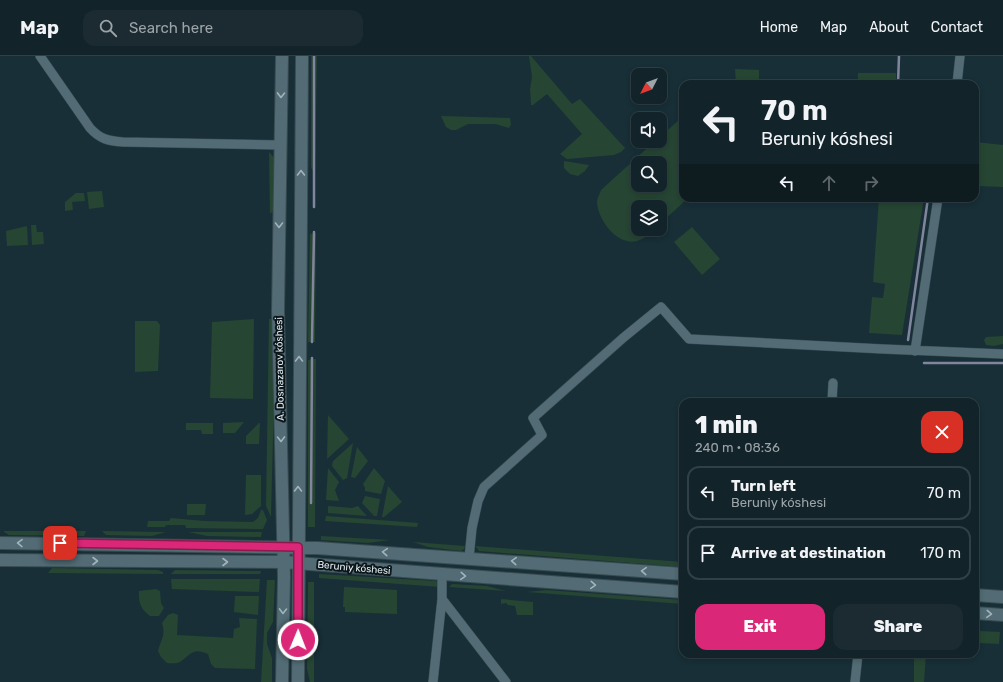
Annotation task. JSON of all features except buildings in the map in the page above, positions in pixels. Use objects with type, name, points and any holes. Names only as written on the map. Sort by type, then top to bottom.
[{"type":"main road","name":"A. Dosnazarov kóshesi","points":[[282,56],[278,312],[284,584],[282,682]]},
{"type":"main road","name":"A. Dosnazarov kóshesi","points":[[298,682],[302,56]]},
{"type":"main road","points":[[282,520],[287,524],[290,524],[298,519]]},
{"type":"main road","name":"Beruniy kóshesi","points":[[0,543],[321,548],[679,574]]},
{"type":"main road","points":[[254,546],[258,549],[259,554],[258,558],[254,562]]},
{"type":"main road","points":[[321,548],[318,558],[321,565]]},
{"type":"main road","name":"Beruniy kóshesi","points":[[0,560],[283,562],[679,592]]},
{"type":"main road","points":[[284,584],[287,580],[292,579],[299,584]]},
{"type":"main road","points":[[979,595],[1003,597]]},
{"type":"main road","points":[[979,613],[1003,615]]},
{"type":"street","points":[[40,56],[90,128],[98,136],[104,139],[123,142],[280,145]]},
{"type":"street","points":[[957,80],[960,56]]},
{"type":"street","points":[[915,351],[937,202]]},
{"type":"street","points":[[469,558],[472,528],[478,501],[484,487],[542,435],[533,418],[623,338],[661,307],[690,339],[915,351],[1003,354]]},
{"type":"street","points":[[832,383],[832,398]]},
{"type":"street","points":[[433,682],[442,599],[442,574]]},
{"type":"street","points":[[442,599],[506,682]]},
{"type":"street","points":[[855,682],[858,658]]},
{"type":"green space","points":[[311,56],[317,56],[315,176],[311,167]]},
{"type":"green space","points":[[529,56],[531,56],[572,104],[580,99],[625,148],[621,152],[614,155],[567,159],[560,154],[582,134],[547,94],[531,105],[530,89],[532,77]]},
{"type":"green space","points":[[735,69],[759,70],[759,80],[736,80]]},
{"type":"green space","points":[[858,73],[896,73],[896,80],[858,80]]},
{"type":"green space","points":[[441,116],[510,118],[511,124],[509,128],[495,124],[468,124],[456,130],[451,130],[446,127]]},
{"type":"green space","points":[[679,120],[679,202],[684,202],[667,218],[667,200],[631,200],[631,236],[646,236],[637,241],[622,240],[605,224],[598,209],[597,199],[601,190],[631,163],[631,192],[667,192],[667,156],[638,156],[647,148],[667,148],[667,131]]},
{"type":"green space","points":[[979,142],[1003,145],[1003,187],[979,186]]},
{"type":"green space","points":[[269,152],[275,159],[275,209],[270,214]]},
{"type":"green space","points":[[564,161],[589,165],[585,171],[578,176],[570,174],[564,168]]},
{"type":"green space","points":[[102,191],[104,207],[89,209],[87,192]]},
{"type":"green space","points":[[76,193],[84,193],[85,201],[72,202],[73,210],[65,211],[65,202]]},
{"type":"green space","points":[[879,202],[923,202],[902,335],[869,333],[872,297],[883,298],[885,284],[873,282]]},
{"type":"green space","points":[[31,225],[36,225],[37,232],[43,232],[44,244],[32,245]]},
{"type":"green space","points":[[27,226],[28,245],[7,246],[6,231]]},
{"type":"green space","points":[[692,227],[720,259],[702,275],[674,242]]},
{"type":"green space","points":[[316,233],[315,342],[308,342],[310,234]]},
{"type":"green space","points":[[254,319],[253,399],[210,398],[212,322]]},
{"type":"green space","points":[[269,319],[276,319],[271,517],[266,506]]},
{"type":"green space","points":[[135,321],[157,321],[160,325],[158,371],[135,372]]},
{"type":"green space","points":[[1003,336],[1003,344],[994,346],[986,345],[984,340],[986,337]]},
{"type":"green space","points":[[316,359],[315,527],[308,527],[308,360]]},
{"type":"green space","points":[[328,415],[349,439],[327,459]]},
{"type":"green space","points":[[244,422],[235,433],[223,433],[223,423]]},
{"type":"green space","points":[[186,423],[213,423],[213,434],[202,434],[201,430],[186,430]]},
{"type":"green space","points":[[259,423],[259,444],[246,444],[246,436]]},
{"type":"green space","points":[[353,443],[347,478],[343,480],[332,466],[333,461]]},
{"type":"green space","points":[[357,447],[368,461],[355,478],[351,477]]},
{"type":"green space","points":[[328,468],[339,482],[335,490],[339,501],[326,500]]},
{"type":"green space","points":[[374,468],[385,481],[381,494],[365,491],[363,484]]},
{"type":"green space","points":[[246,475],[261,475],[261,506],[252,514],[245,515]]},
{"type":"green space","points":[[388,486],[402,502],[382,517]]},
{"type":"green space","points":[[365,496],[380,499],[377,516],[374,516],[362,503]]},
{"type":"green space","points":[[187,504],[206,504],[205,515],[187,515]]},
{"type":"green space","points":[[328,506],[352,508],[358,506],[367,516],[328,513]]},
{"type":"green space","points":[[261,510],[263,510],[267,520],[263,529],[186,528],[185,525],[147,527],[148,521],[169,521],[171,518],[204,521],[253,522],[258,518]]},
{"type":"green space","points":[[326,516],[418,523],[417,527],[325,521]]},
{"type":"green space","points":[[4,531],[86,531],[84,536],[9,535]]},
{"type":"green space","points":[[102,531],[166,532],[152,536],[106,535]]},
{"type":"green space","points":[[188,532],[262,532],[261,537],[207,536]]},
{"type":"green space","points":[[321,536],[390,540],[368,543],[321,540]]},
{"type":"green space","points":[[413,542],[465,546],[461,551],[428,547]]},
{"type":"green space","points":[[475,546],[679,562],[679,567],[479,551]]},
{"type":"green space","points":[[52,568],[158,570],[163,572],[163,574],[48,573]]},
{"type":"green space","points":[[175,570],[261,571],[260,574],[171,574]]},
{"type":"green space","points":[[319,574],[436,581],[440,587],[319,578]]},
{"type":"green space","points":[[171,579],[260,579],[259,592],[172,589]]},
{"type":"green space","points":[[267,580],[275,580],[273,622],[267,633],[267,644],[272,658],[272,682],[261,682]]},
{"type":"green space","points":[[308,582],[314,582],[314,682],[310,682],[307,669]]},
{"type":"green space","points":[[452,584],[487,586],[506,591],[449,587]]},
{"type":"green space","points":[[344,587],[397,590],[397,614],[345,612],[345,607],[343,607]]},
{"type":"green space","points":[[156,589],[160,591],[161,603],[164,608],[159,616],[150,616],[144,611],[141,605],[139,591]]},
{"type":"green space","points":[[546,590],[679,600],[679,604],[527,592]]},
{"type":"green space","points":[[235,596],[259,596],[258,615],[234,612]]},
{"type":"green space","points":[[501,599],[533,602],[533,615],[517,615],[515,606],[508,605],[506,603],[501,604]]},
{"type":"green space","points":[[173,613],[178,615],[177,635],[233,638],[234,629],[240,627],[239,618],[257,619],[255,669],[215,668],[211,664],[208,654],[199,651],[192,652],[179,663],[167,663],[158,651],[163,634],[162,623],[168,615]]},
{"type":"green space","points":[[980,631],[1000,632],[999,644],[979,643]]},
{"type":"green space","points":[[914,658],[926,658],[924,682],[914,682]]},
{"type":"waterway","points":[[314,56],[314,207]]},
{"type":"waterway","points":[[898,80],[899,56]]},
{"type":"waterway","points":[[908,340],[927,202]]},
{"type":"waterway","points":[[312,342],[314,232]]},
{"type":"waterway","points":[[311,503],[312,358]]},
{"type":"waterway","points":[[924,363],[1003,363]]},
{"type":"route","points":[[60,543],[298,547],[298,640]]}]
